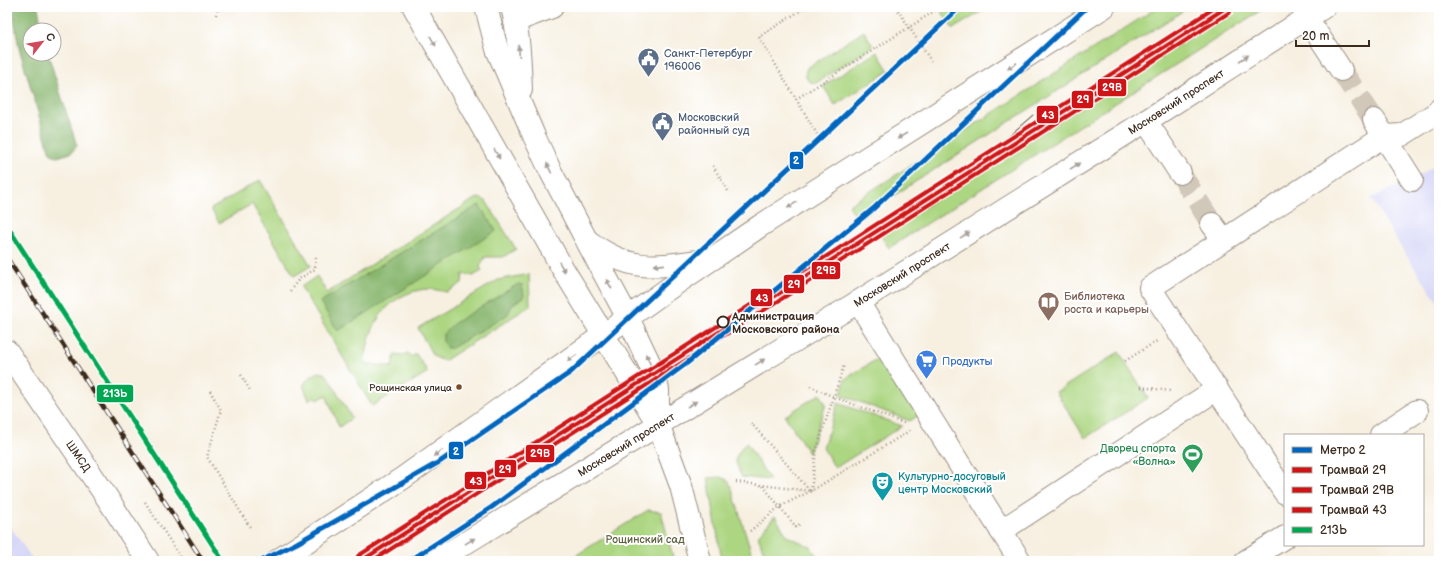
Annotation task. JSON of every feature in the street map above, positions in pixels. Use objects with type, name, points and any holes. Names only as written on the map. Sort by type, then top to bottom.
[{"type":"main road","points":[[414,7],[563,269],[658,424],[681,486],[700,561]]},
{"type":"main road","points":[[486,7],[497,49],[534,136],[551,172],[628,318],[654,373],[658,390],[658,424]]},
{"type":"main road","points":[[521,104],[519,48],[514,14],[552,7]]},
{"type":"main road","points":[[277,561],[403,478],[760,226],[1104,7]]},
{"type":"main road","points":[[1315,13],[1341,70]]},
{"type":"main road","name":"Московский проспект","points":[[436,561],[858,302],[1315,13]]},
{"type":"main road","points":[[1284,491],[1150,288],[1218,232],[1379,128],[1402,135],[1439,110]]},
{"type":"main road","points":[[1146,121],[1180,173]]},
{"type":"main road","points":[[1379,128],[1412,180]]},
{"type":"main road","points":[[586,239],[614,258],[633,264],[654,266],[712,259]]},
{"type":"main road","points":[[858,302],[1020,561]]},
{"type":"main road","name":"ШМСД","points":[[7,351],[106,496],[148,561]]},
{"type":"main road","name":"ШМСД","points":[[7,368],[97,498],[138,561]]},
{"type":"main road","points":[[1001,531],[1217,389]]},
{"type":"main road","points":[[1382,434],[1417,411]]},
{"type":"main road","points":[[1246,561],[1284,538]]},
{"type":"path","points":[[216,15],[218,7]]},
{"type":"path","points":[[343,7],[344,11]]},
{"type":"path","points":[[806,7],[759,37],[817,134]]},
{"type":"path","points":[[896,7],[931,61]]},
{"type":"path","points":[[796,99],[941,7]]},
{"type":"path","points":[[713,166],[728,191]]},
{"type":"path","points":[[290,291],[299,279],[315,269],[316,256]]},
{"type":"path","points":[[1125,361],[1177,329]]},
{"type":"path","points":[[810,491],[816,451],[844,365]]},
{"type":"path","points":[[241,375],[251,392]]},
{"type":"path","points":[[750,531],[780,507],[810,491],[915,428],[834,397],[810,386]]},
{"type":"path","points":[[210,391],[221,410],[207,457],[251,529]]},
{"type":"path","points":[[751,423],[810,491]]},
{"type":"path","points":[[736,482],[810,491]]},
{"type":"path","points":[[762,486],[796,527],[801,523]]},
{"type":"path","points":[[145,502],[183,561]]},
{"type":"shaded area","points":[[1439,163],[1439,304],[1404,252],[1371,198],[1412,180]]},
{"type":"shaded area","points":[[7,522],[31,557],[34,561],[7,561]]},
{"type":"green space","points":[[12,7],[38,7],[41,22],[22,22],[22,58]]},
{"type":"green space","points":[[948,7],[989,7],[953,29],[941,11]]},
{"type":"green space","points":[[1158,7],[1189,7],[857,219],[849,205]]},
{"type":"green space","points":[[1237,7],[1266,7],[889,248],[880,235]]},
{"type":"green space","points":[[864,31],[873,46],[816,83],[808,80],[805,74],[807,68]]},
{"type":"green space","points":[[877,52],[889,71],[835,105],[823,86]]},
{"type":"green space","points":[[23,62],[51,62],[77,146],[71,153],[57,157],[50,153]]},
{"type":"green space","points":[[260,180],[311,266],[294,276],[252,204],[219,223],[211,209]]},
{"type":"green space","points":[[479,198],[486,201],[516,249],[503,257],[485,257],[480,267],[482,271],[473,276],[463,274],[462,283],[447,292],[430,289],[419,290],[402,296],[388,307],[377,321],[373,329],[364,363],[392,367],[395,354],[404,355],[408,353],[411,357],[416,354],[428,372],[372,406],[301,287],[317,276],[327,293],[473,200]]},
{"type":"green space","points":[[479,205],[496,231],[338,331],[320,302]]},
{"type":"green space","points":[[529,274],[530,306],[444,361],[433,356],[418,328],[498,280]]},
{"type":"green space","points":[[518,284],[522,285],[524,295],[513,304],[507,315],[452,348],[447,348],[443,341],[443,334],[453,324]]},
{"type":"green space","points":[[1119,352],[1148,398],[1085,438],[1056,392]]},
{"type":"green space","points":[[885,354],[922,413],[910,421],[841,395],[845,379]]},
{"type":"green space","points":[[318,372],[327,375],[352,418],[339,427],[326,395],[318,400],[315,396],[309,400],[304,388],[304,384],[309,378]]},
{"type":"green space","points":[[820,394],[826,404],[809,453],[785,416]]},
{"type":"green space","points":[[838,403],[902,426],[835,468],[823,448]]},
{"type":"green space","points":[[747,443],[770,480],[741,477],[735,459],[742,447]]},
{"type":"green space","points":[[721,477],[728,481],[731,487],[754,561],[722,561],[708,478]]},
{"type":"green space","name":"Рощинский сад","points":[[648,510],[661,512],[674,561],[567,561]]},
{"type":"green space","points":[[775,516],[787,536],[811,547],[820,561],[767,561],[758,536]]},
{"type":"tunnel","points":[[1341,70],[1374,120]]},
{"type":"tunnel","points":[[1180,173],[1212,224]]},
{"type":"tram line","name":"43","points":[[358,556],[1216,7]]},
{"type":"tram line","name":"29","points":[[361,561],[1227,7]]},
{"type":"tram line","name":"29В","points":[[372,561],[1230,12]]},
{"type":"tram line","points":[[965,174],[1033,115]]},
{"type":"railway","points":[[7,258],[203,561]]},
{"type":"metro line","name":"2","points":[[261,561],[297,543],[441,461],[571,372],[960,7]]},
{"type":"metro line","name":"2","points":[[409,561],[492,507],[687,363],[873,209],[1087,7]]},
{"type":"transit line","name":"213Ь","points":[[7,226],[223,561]]},
{"type":"place","name":"Санкт-Петербург 196006","points":[[649,78]]},
{"type":"place","name":"Московский районный суд","points":[[662,142]]},
{"type":"place","name":"Администрация Московского района","points":[[723,322]]},
{"type":"place","name":"Библиотека роста и карьеры","points":[[1049,322]]},
{"type":"place","name":"Продукты","points":[[927,380]]},
{"type":"place","name":"Рощинская улица","points":[[459,387]]},
{"type":"place","name":"Дворец спорта «Волна»","points":[[1192,474]]},
{"type":"place","name":"Культурно-досуговый центр Московский","points":[[883,502]]}]
